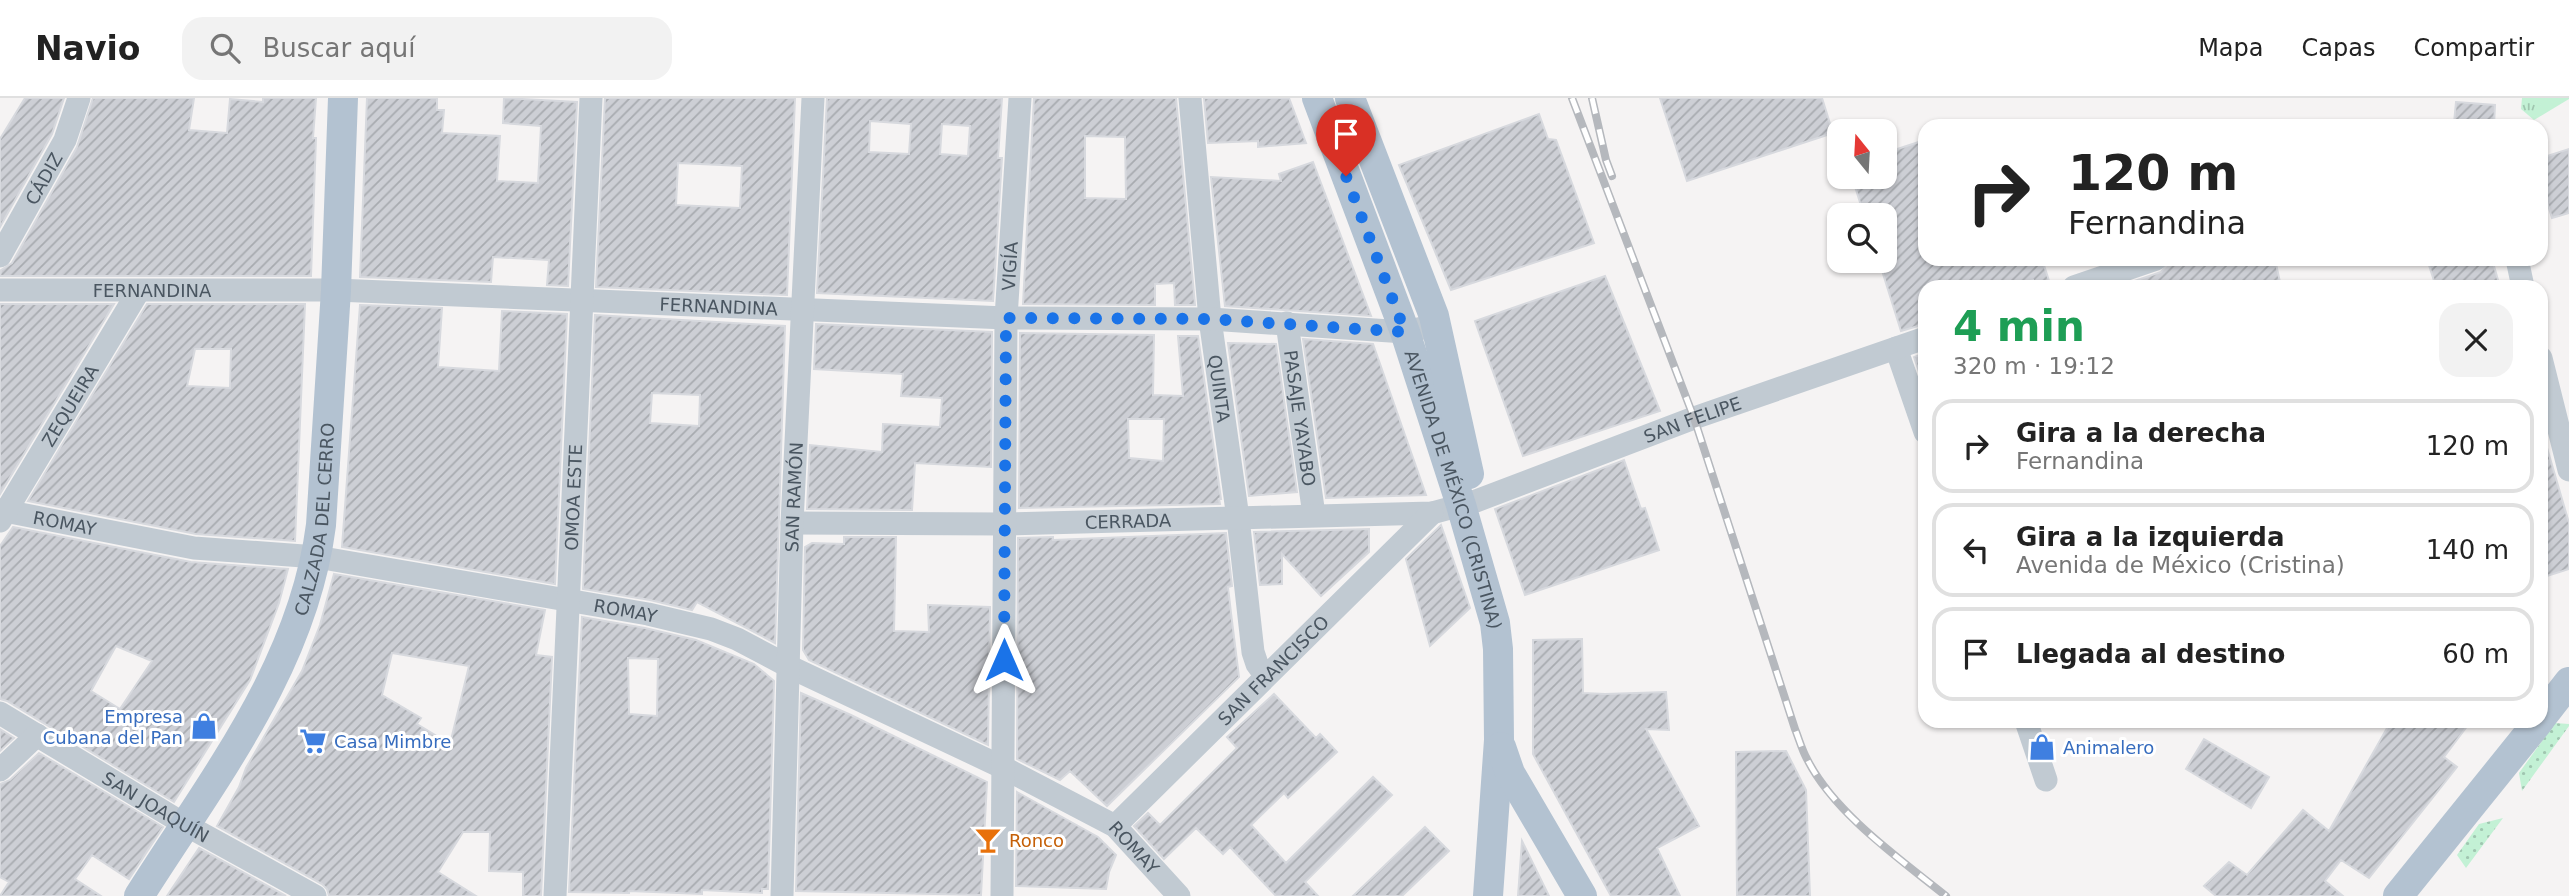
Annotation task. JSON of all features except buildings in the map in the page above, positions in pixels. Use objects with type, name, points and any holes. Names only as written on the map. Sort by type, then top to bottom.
[{"type":"main road","name":"CALZADA DEL CERRO","points":[[139,896],[242,738],[275,676],[307,597],[317,558],[321,525],[336,290],[344,98]]},
{"type":"main road","name":"AVENIDA DE MÉXICO (CRISTINA)","points":[[1317,98],[1469,503],[1508,619],[1512,645],[1505,896]]},
{"type":"main road","name":"AVENIDA DE MÉXICO (CRISTINA)","points":[[1350,98],[1436,325],[1469,503],[1495,623],[1498,649],[1499,740],[1488,896]]},
{"type":"main road","points":[[2548,710],[2569,682]]},
{"type":"main road","points":[[2398,896],[2534,728]]},
{"type":"main road","points":[[1499,740],[1510,773],[1582,896]]},
{"type":"street","name":"CÁDIZ","points":[[0,256],[65,140],[79,98]]},
{"type":"street","name":"OMOA ESTE","points":[[555,896],[591,98]]},
{"type":"street","name":"SAN RAMÓN","points":[[782,896],[792,523],[813,98]]},
{"type":"street","name":"VIGÍA","points":[[1002,896],[1006,318],[1020,98]]},
{"type":"street","name":"QUINTA","points":[[1190,98],[1210,319],[1238,518],[1253,652],[1265,675]]},
{"type":"street","points":[[2094,280],[2136,266]]},
{"type":"street","name":"FERNANDINA","points":[[0,290],[336,290],[1006,318],[1210,319],[1405,332],[1436,325]]},
{"type":"street","name":"ZEQUEIRA","points":[[2,514],[138,292]]},
{"type":"street","name":"PASAJE YAYABO","points":[[1287,323],[1314,515]]},
{"type":"street","name":"SAN FELIPE","points":[[1469,503],[1694,418],[1918,340]]},
{"type":"street","points":[[1896,348],[1918,412]]},
{"type":"street","points":[[2548,386],[2569,470]]},
{"type":"street","name":"CERRADA","points":[[792,523],[1004,524],[1432,513],[1469,503]]},
{"type":"street","name":"SAN FRANCISCO","points":[[1115,826],[1432,513]]},
{"type":"street","name":"ROMAY","points":[[2,514],[194,548],[317,558],[648,614],[698,625],[737,639],[790,667],[1004,768],[1115,826],[1179,896]]},
{"type":"street","name":"SAN JOAQUÍN","points":[[0,713],[184,824],[315,896]]},
{"type":"street","points":[[2028,728],[2046,780]]},
{"type":"street","points":[[0,770],[37,736]]},
{"type":"green space","points":[[2522,98],[2569,98],[2536,119],[2521,109]]},
{"type":"green space","points":[[2555,723],[2569,726],[2522,791],[2519,773]]},
{"type":"green space","points":[[2503,818],[2466,868],[2457,855],[2479,824]]},
{"type":"railway","points":[[1572,98],[1694,418],[1805,756],[1834,798],[1869,834],[1946,896]]},
{"type":"railway","points":[[1592,98],[1612,176]]},
{"type":"place","name":"Empresa Cubana del Pan","points":[[204,726]]},
{"type":"place","name":"Casa Mimbre","points":[[313,741]]},
{"type":"place","name":"Animalero","points":[[2042,747]]},
{"type":"place","name":"Ronco","points":[[988,840]]},
{"type":"route","points":[[1004,660],[1006,318],[1210,319],[1405,332],[1346,176]]}]
